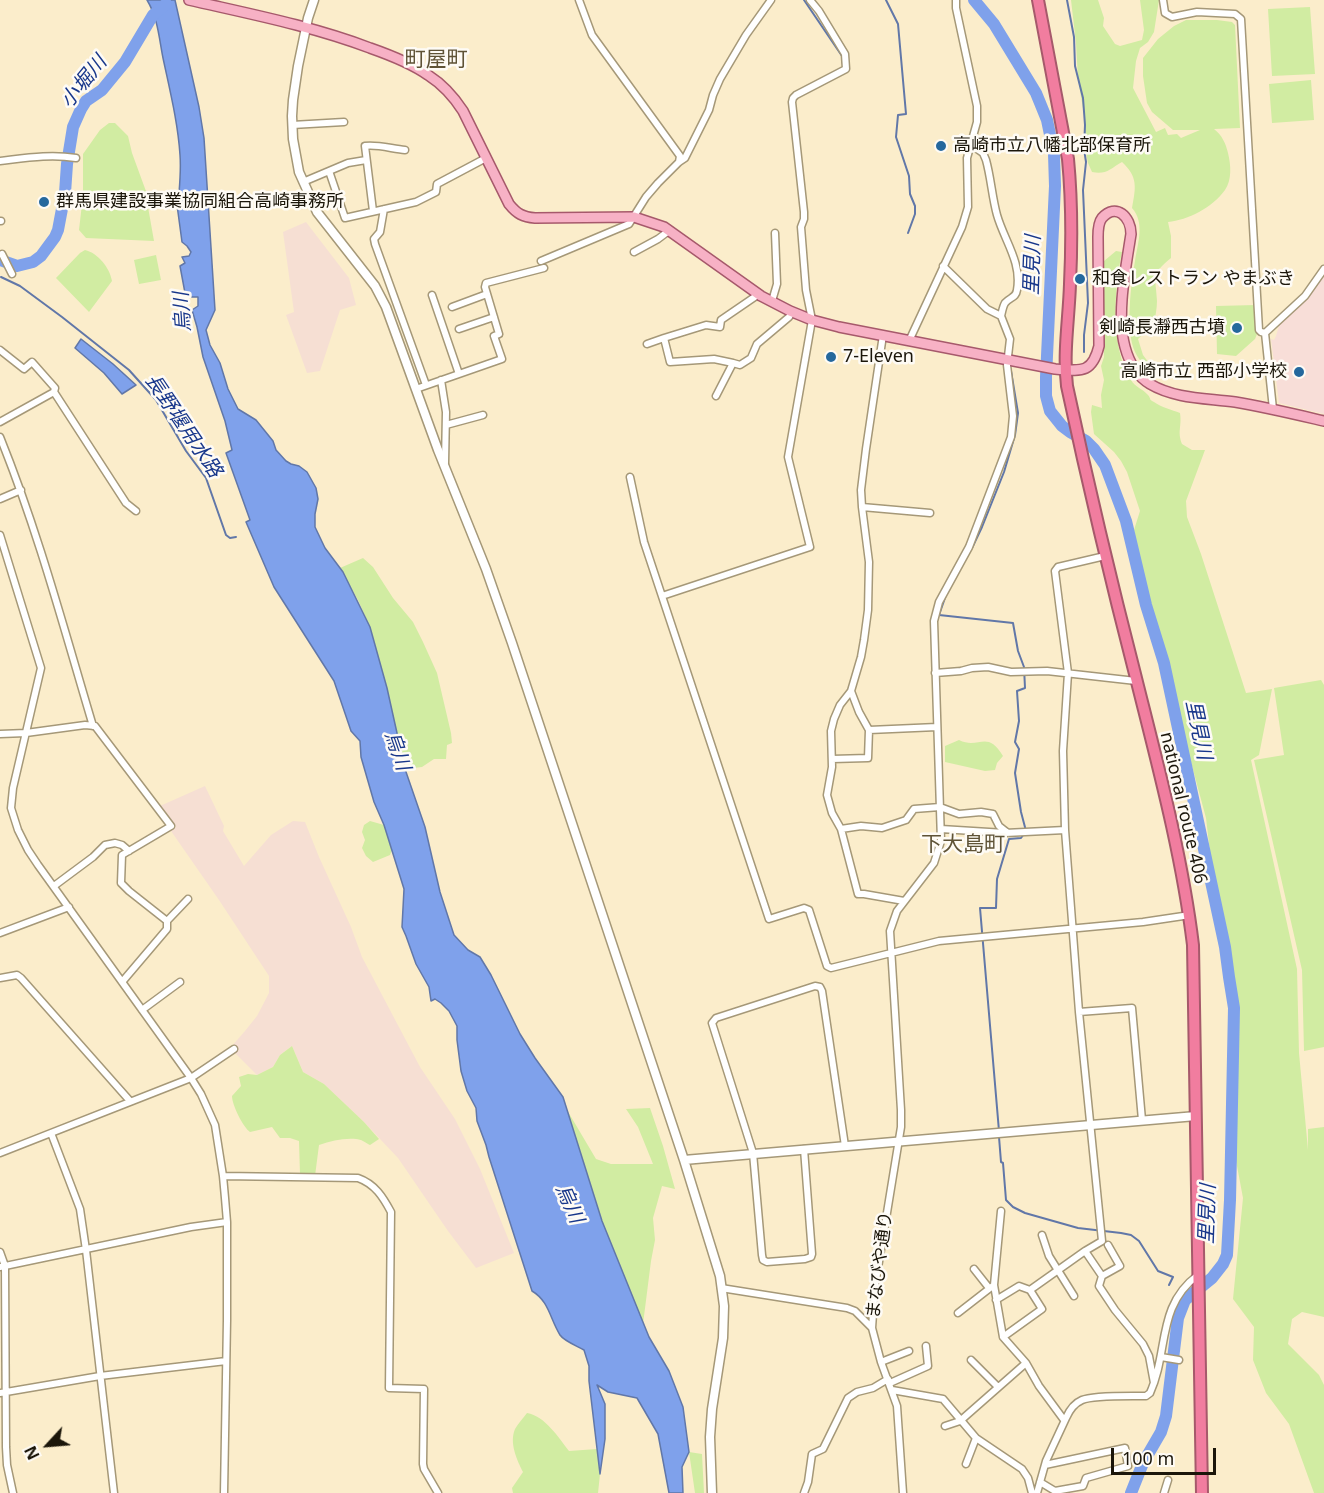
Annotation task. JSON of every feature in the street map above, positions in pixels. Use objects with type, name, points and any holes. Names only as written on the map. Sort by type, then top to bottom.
[{"type":"highway","points":[[1038,0],[1068,159],[1072,208],[1066,370]]},
{"type":"highway","name":"national route 406","points":[[1066,370],[1067,386],[1105,556],[1171,823],[1190,915],[1193,945],[1202,1493]]},
{"type":"main road","points":[[189,0],[334,35],[408,63],[428,74],[458,102],[509,204],[521,216],[535,218],[634,217],[670,230],[759,294],[812,320],[1053,369],[1084,368],[1091,365],[1096,358],[1099,346],[1098,230],[1105,216],[1113,212],[1122,213],[1131,225],[1122,302],[1124,346],[1138,374],[1150,384],[1178,394],[1273,409],[1324,421]]},
{"type":"street","points":[[314,0],[295,83],[292,125],[296,161],[317,212],[375,286],[390,318],[445,467],[486,569],[684,1160],[720,1275],[724,1306],[723,1338],[712,1409],[711,1493]]},
{"type":"street","points":[[579,0],[592,35],[680,156],[679,162]]},
{"type":"street","points":[[416,389],[502,358],[494,336],[499,334],[486,284],[543,264],[628,224],[646,197],[685,158],[710,110],[720,79],[771,0]]},
{"type":"street","points":[[662,596],[810,547],[788,457],[812,320],[806,290],[801,227],[804,212],[792,102],[796,95],[846,69],[845,54],[810,0]]},
{"type":"street","points":[[909,341],[962,226],[968,207],[967,158],[978,122],[977,106],[956,0]]},
{"type":"street","points":[[1162,0],[1165,13],[1172,17],[1197,12],[1235,14],[1241,20],[1259,330],[1265,333]]},
{"type":"street","points":[[292,125],[344,122]]},
{"type":"street","points":[[373,211],[365,146],[372,144],[405,150]]},
{"type":"street","points":[[943,266],[987,309],[1001,316],[1005,303],[1017,293],[1017,267],[997,215],[986,160],[983,153],[970,144]]},
{"type":"street","points":[[0,161],[58,155],[76,158]]},
{"type":"street","points":[[329,171],[345,218],[416,202],[436,192],[437,184],[486,158]]},
{"type":"street","points":[[303,182],[348,163],[366,160]]},
{"type":"street","points":[[384,209],[380,232],[374,239],[375,244],[426,385]]},
{"type":"street","points":[[634,252],[658,240],[670,230]]},
{"type":"street","points":[[772,302],[777,284],[775,233]]},
{"type":"street","points":[[1,253],[12,274]]},
{"type":"street","points":[[1265,333],[1305,296],[1324,269]]},
{"type":"street","points":[[452,307],[487,294]]},
{"type":"street","points":[[646,344],[706,325],[720,327],[722,320],[759,294]]},
{"type":"street","points":[[432,295],[459,374]]},
{"type":"street","points":[[664,338],[670,362],[714,359],[740,365],[751,358],[757,344],[792,312]]},
{"type":"street","name":"まなびや通り","points":[[903,1493],[897,1406],[881,1362],[872,1328],[875,1286],[902,1110],[890,931],[897,911],[934,863],[941,841],[934,621],[939,602],[969,547],[1011,437],[1013,416],[1007,365],[1010,339],[1001,316]]},
{"type":"street","points":[[459,328],[494,317]]},
{"type":"street","points":[[1265,333],[1273,409]]},
{"type":"street","points":[[883,335],[861,490],[869,562],[868,610],[861,657],[851,691],[840,705],[834,719],[830,739],[832,759],[827,795],[832,813],[841,830],[858,894],[904,901]]},
{"type":"street","points":[[0,350],[24,369],[32,362],[55,388],[54,392],[126,503],[136,511]]},
{"type":"street","points":[[716,396],[733,363]]},
{"type":"street","points":[[441,380],[446,412],[445,467]]},
{"type":"street","points":[[0,422],[54,392]]},
{"type":"street","points":[[446,425],[483,415]]},
{"type":"street","points":[[0,437],[21,490],[93,726]]},
{"type":"street","points":[[630,477],[644,542],[769,919],[804,908],[809,910],[827,966],[831,968],[939,941],[1143,922],[1190,915]]},
{"type":"street","points":[[0,499],[21,490]]},
{"type":"street","points":[[862,507],[930,513]]},
{"type":"street","points":[[0,535],[41,668],[13,788],[11,808],[18,830],[28,850],[191,1077],[215,1125],[227,1222],[225,1493]]},
{"type":"street","points":[[1030,1290],[1102,1241],[1079,1012],[1065,830],[1063,750],[1068,672],[1056,568],[1105,556]]},
{"type":"street","points":[[935,673],[988,667],[1011,672],[1068,672],[1136,681]]},
{"type":"street","points":[[832,759],[868,758],[869,730],[851,691]]},
{"type":"street","points":[[0,734],[93,726],[99,730],[171,826],[122,855],[122,883],[167,921],[168,926],[122,982]]},
{"type":"street","points":[[869,730],[937,727]]},
{"type":"street","points":[[841,830],[861,826],[882,828],[906,819],[914,809],[939,807],[958,813],[993,814],[999,826],[1008,833]]},
{"type":"street","points":[[941,829],[1008,833],[1065,830]]},
{"type":"street","points":[[54,886],[105,846],[115,843],[129,851]]},
{"type":"street","points":[[167,921],[188,899]]},
{"type":"street","points":[[0,933],[69,907]]},
{"type":"street","points":[[0,978],[17,975],[21,978],[130,1101]]},
{"type":"street","points":[[142,1010],[180,982]]},
{"type":"street","points":[[804,1149],[812,1254],[811,1257],[795,1260],[767,1262],[763,1260],[762,1255],[753,1153],[712,1023],[716,1018],[815,986],[820,987],[822,991],[846,1146]]},
{"type":"street","points":[[1079,1012],[1132,1008],[1142,1120]]},
{"type":"street","points":[[0,1153],[191,1077],[234,1049]]},
{"type":"street","points":[[684,1160],[1196,1116]]},
{"type":"street","points":[[51,1133],[80,1209],[114,1493]]},
{"type":"street","points":[[223,1176],[358,1178],[368,1181],[382,1196],[391,1212],[389,1388],[424,1389],[423,1464],[438,1493]]},
{"type":"street","points":[[1001,1210],[992,1286],[1003,1337],[1026,1363],[1039,1386],[1064,1420]]},
{"type":"street","points":[[3,1267],[191,1227],[227,1222]]},
{"type":"street","points":[[1042,1235],[1049,1256],[1074,1296]]},
{"type":"street","points":[[1108,1245],[1120,1266],[1102,1276],[1099,1286],[1114,1310],[1143,1344],[1149,1356],[1154,1383]]},
{"type":"street","points":[[1085,1251],[1102,1276]]},
{"type":"street","points":[[0,1252],[3,1267],[3,1393],[7,1465],[13,1493]]},
{"type":"street","points":[[974,1269],[992,1286]]},
{"type":"street","points":[[1034,1493],[1064,1420],[1070,1411],[1083,1400],[1090,1398],[1150,1394],[1162,1357],[1170,1310],[1183,1291],[1199,1277]]},
{"type":"street","points":[[958,1313],[992,1286]]},
{"type":"street","points":[[996,1300],[1019,1286],[1030,1290],[1042,1309],[1003,1337]]},
{"type":"street","points":[[721,1288],[847,1308],[855,1311],[872,1328]]},
{"type":"street","points":[[804,1493],[812,1454],[822,1449],[848,1398],[857,1392],[890,1384],[928,1366],[926,1346]]},
{"type":"street","points":[[881,1362],[909,1351]]},
{"type":"street","points":[[1162,1357],[1178,1360]]},
{"type":"street","points":[[971,1360],[998,1387]]},
{"type":"street","points":[[3,1393],[100,1376],[226,1361]]},
{"type":"street","points":[[945,1426],[960,1421],[1026,1363]]},
{"type":"street","points":[[890,1384],[943,1399],[976,1438],[1022,1469],[1034,1493]]},
{"type":"street","points":[[966,1464],[976,1438]]},
{"type":"street","points":[[1040,1482],[1055,1491],[1064,1490],[1083,1486],[1086,1478],[1128,1466],[1125,1448],[1045,1466]]},
{"type":"street","points":[[1164,1493],[1168,1480]]},
{"type":"shaded area","points":[[306,222],[349,278],[356,305],[340,310],[320,371],[307,373],[286,315],[294,312],[283,232]]},
{"type":"shaded area","name":"高崎市立 西部小学校","points":[[1324,273],[1324,414],[1279,403],[1271,339],[1274,340],[1280,322],[1305,301]]},
{"type":"shaded area","points":[[205,786],[224,826],[223,831],[244,866],[271,835],[293,821],[305,822],[362,957],[420,1067],[455,1119],[480,1169],[514,1253],[476,1268],[398,1158],[324,1084],[303,1072],[292,1046],[280,1055],[273,1067],[257,1075],[231,1047],[257,1016],[269,993],[269,976],[171,831],[176,827],[160,806]]},
{"type":"green space","points":[[1071,0],[1098,0],[1104,18],[1103,26],[1115,44],[1120,46],[1142,40],[1144,30],[1140,0],[1159,0],[1154,32],[1148,42],[1140,48],[1136,61],[1133,88],[1156,132],[1165,128],[1168,135],[1177,134],[1181,138],[1200,130],[1173,130],[1152,112],[1147,103],[1143,58],[1158,39],[1186,20],[1217,20],[1232,22],[1235,25],[1240,128],[1214,129],[1225,143],[1227,150],[1230,167],[1229,182],[1220,196],[1207,208],[1184,219],[1168,222],[1171,236],[1171,258],[1157,273],[1154,325],[1138,339],[1143,355],[1157,376],[1137,356],[1130,332],[1133,271],[1140,233],[1138,220],[1132,208],[1133,178],[1122,162],[1101,173],[1092,172],[1088,163]]},
{"type":"green space","points":[[1310,7],[1315,74],[1272,76],[1268,9]]},
{"type":"green space","points":[[1311,80],[1314,120],[1272,123],[1269,84]]},
{"type":"green space","points":[[109,123],[115,123],[128,136],[147,194],[154,241],[86,238],[79,230],[83,195],[83,154],[100,130]]},
{"type":"green space","points":[[85,250],[103,262],[112,281],[89,312],[56,278]]},
{"type":"green space","points":[[1116,251],[1122,252],[1117,283],[1116,318],[1124,367],[1133,382],[1151,400],[1180,413],[1182,444],[1192,450],[1205,450],[1186,501],[1187,517],[1246,693],[1272,689],[1259,755],[1251,760],[1297,969],[1299,1053],[1308,1150],[1308,1129],[1324,1127],[1324,1317],[1302,1312],[1292,1319],[1288,1344],[1319,1375],[1324,1385],[1324,1493],[1314,1493],[1289,1424],[1266,1393],[1253,1360],[1254,1327],[1233,1299],[1243,1198],[1234,1150],[1238,1091],[1236,1012],[1226,937],[1216,904],[1206,818],[1177,710],[1153,633],[1145,594],[1134,530],[1140,511],[1121,461],[1094,434],[1091,412],[1092,405],[1102,408],[1104,261]]},
{"type":"green space","points":[[156,255],[161,280],[139,284],[134,260]]},
{"type":"green space","name":"剣崎長瀞西古墳","points":[[1256,305],[1257,334],[1255,339],[1236,356],[1217,354],[1216,306]]},
{"type":"green space","points":[[363,558],[373,567],[393,598],[413,622],[437,673],[451,733],[452,743],[447,745],[446,759],[434,759],[422,767],[405,769],[387,688],[370,627],[340,568]]},
{"type":"green space","points":[[1321,680],[1324,685],[1324,1047],[1304,1051],[1302,970],[1254,760],[1284,755],[1274,688]]},
{"type":"green space","points":[[959,740],[972,743],[987,742],[997,748],[1003,756],[995,770],[985,771],[945,762],[945,746]]},
{"type":"green space","points":[[370,821],[384,825],[392,850],[390,855],[373,862],[362,848],[365,840],[362,832],[364,825]]},
{"type":"green space","points":[[292,1046],[303,1072],[324,1084],[379,1139],[370,1145],[351,1139],[319,1145],[315,1176],[300,1174],[299,1141],[280,1138],[272,1127],[250,1132],[241,1121],[232,1100],[232,1096],[241,1086],[239,1077],[248,1074],[257,1075],[273,1067],[280,1055]]},
{"type":"green space","points":[[650,1108],[675,1189],[662,1186],[653,1218],[655,1240],[643,1324],[602,1221],[567,1110],[596,1159],[611,1164],[653,1164],[638,1127],[626,1109]]},
{"type":"green space","points":[[527,1413],[540,1418],[569,1451],[597,1449],[600,1474],[598,1493],[513,1493],[512,1488],[523,1472],[515,1451],[513,1434]]},
{"type":"green space","points":[[689,1452],[702,1454],[704,1493],[695,1493]]},
{"type":"water","name":"烏川","points":[[147,0],[175,0],[199,107],[204,138],[215,310],[206,330],[210,345],[220,363],[228,389],[238,409],[256,420],[273,441],[276,450],[286,461],[307,472],[316,488],[318,499],[315,527],[325,548],[343,572],[370,627],[387,688],[405,769],[425,827],[440,892],[454,935],[468,950],[480,957],[520,1034],[563,1097],[602,1221],[649,1337],[669,1371],[683,1407],[689,1452],[682,1467],[683,1493],[669,1493],[658,1434],[637,1398],[608,1392],[597,1385],[605,1404],[605,1439],[600,1474],[589,1366],[584,1350],[562,1337],[546,1305],[532,1291],[477,1121],[476,1108],[467,1091],[461,1071],[457,1026],[449,1011],[441,1003],[435,999],[431,1001],[429,987],[416,964],[402,927],[404,889],[384,825],[374,802],[361,757],[360,741],[351,731],[334,681],[274,587],[246,522],[250,520],[226,453],[232,450],[225,421],[203,357],[192,310],[198,306],[198,297],[185,293],[180,266],[185,263],[182,257],[189,256],[191,252],[182,242],[177,205],[183,204],[179,193],[179,143],[158,28]]},
{"type":"water","points":[[81,339],[136,385],[122,394],[104,373],[75,348]]},
{"type":"waterway","points":[[804,0],[842,56],[843,65]]},
{"type":"waterway","points":[[886,0],[898,24],[906,114],[898,115],[896,137],[909,176],[910,194],[915,206],[915,214],[908,233]]},
{"type":"waterway","name":"里見川","points":[[974,0],[994,24],[1036,93],[1047,120],[1054,154],[1055,186],[1046,396],[1050,411],[1062,426],[1086,441],[1105,465],[1126,521],[1146,605],[1164,663],[1225,947],[1234,1008],[1227,1255],[1212,1278],[1185,1300],[1178,1318],[1166,1416],[1161,1432],[1143,1463],[1131,1493]]},
{"type":"waterway","points":[[1067,0],[1074,37],[1075,66],[1083,98],[1085,125],[1086,162],[1083,190],[1088,303],[1084,352]]},
{"type":"waterway","name":"小堀川","points":[[0,260],[17,266],[33,262],[41,256],[55,237],[65,193],[73,127],[81,109],[86,101],[102,90],[125,62],[153,15],[166,4]]},
{"type":"waterway","name":"長野堰用水路","points":[[1,277],[20,286],[129,370],[156,400],[186,451],[206,478],[226,535],[230,538],[236,537]]},
{"type":"waterway","points":[[972,548],[1004,472],[1015,435],[1018,413],[1011,371]]},
{"type":"waterway","points":[[946,595],[939,615],[1013,623],[1018,651],[1024,667],[1025,688],[1017,691],[1019,721],[1015,742],[1019,749],[1015,773],[1026,831],[1021,838],[1009,839],[997,879],[996,908],[980,908],[999,1131]]},
{"type":"waterway","points":[[999,1137],[1006,1200],[1013,1207],[1025,1213],[1078,1228],[1131,1235],[1139,1241],[1158,1271],[1173,1277],[1169,1285]]},
{"type":"place","name":"高崎市立八幡北部保育所","points":[[941,146]]},
{"type":"place","name":"群馬県建設事業協同組合高崎事務所","points":[[44,202]]},
{"type":"place","name":"和食レストラン やまぶき","points":[[1080,279]]},
{"type":"place","name":"剣崎長瀞西古墳","points":[[1237,328]]},
{"type":"place","name":"7-Eleven","points":[[831,357]]},
{"type":"place","name":"高崎市立 西部小学校","points":[[1299,372]]},
{"type":"district","name":"町屋町","points":[[436,60]]},
{"type":"district","name":"下大島町","points":[[963,845]]}]
